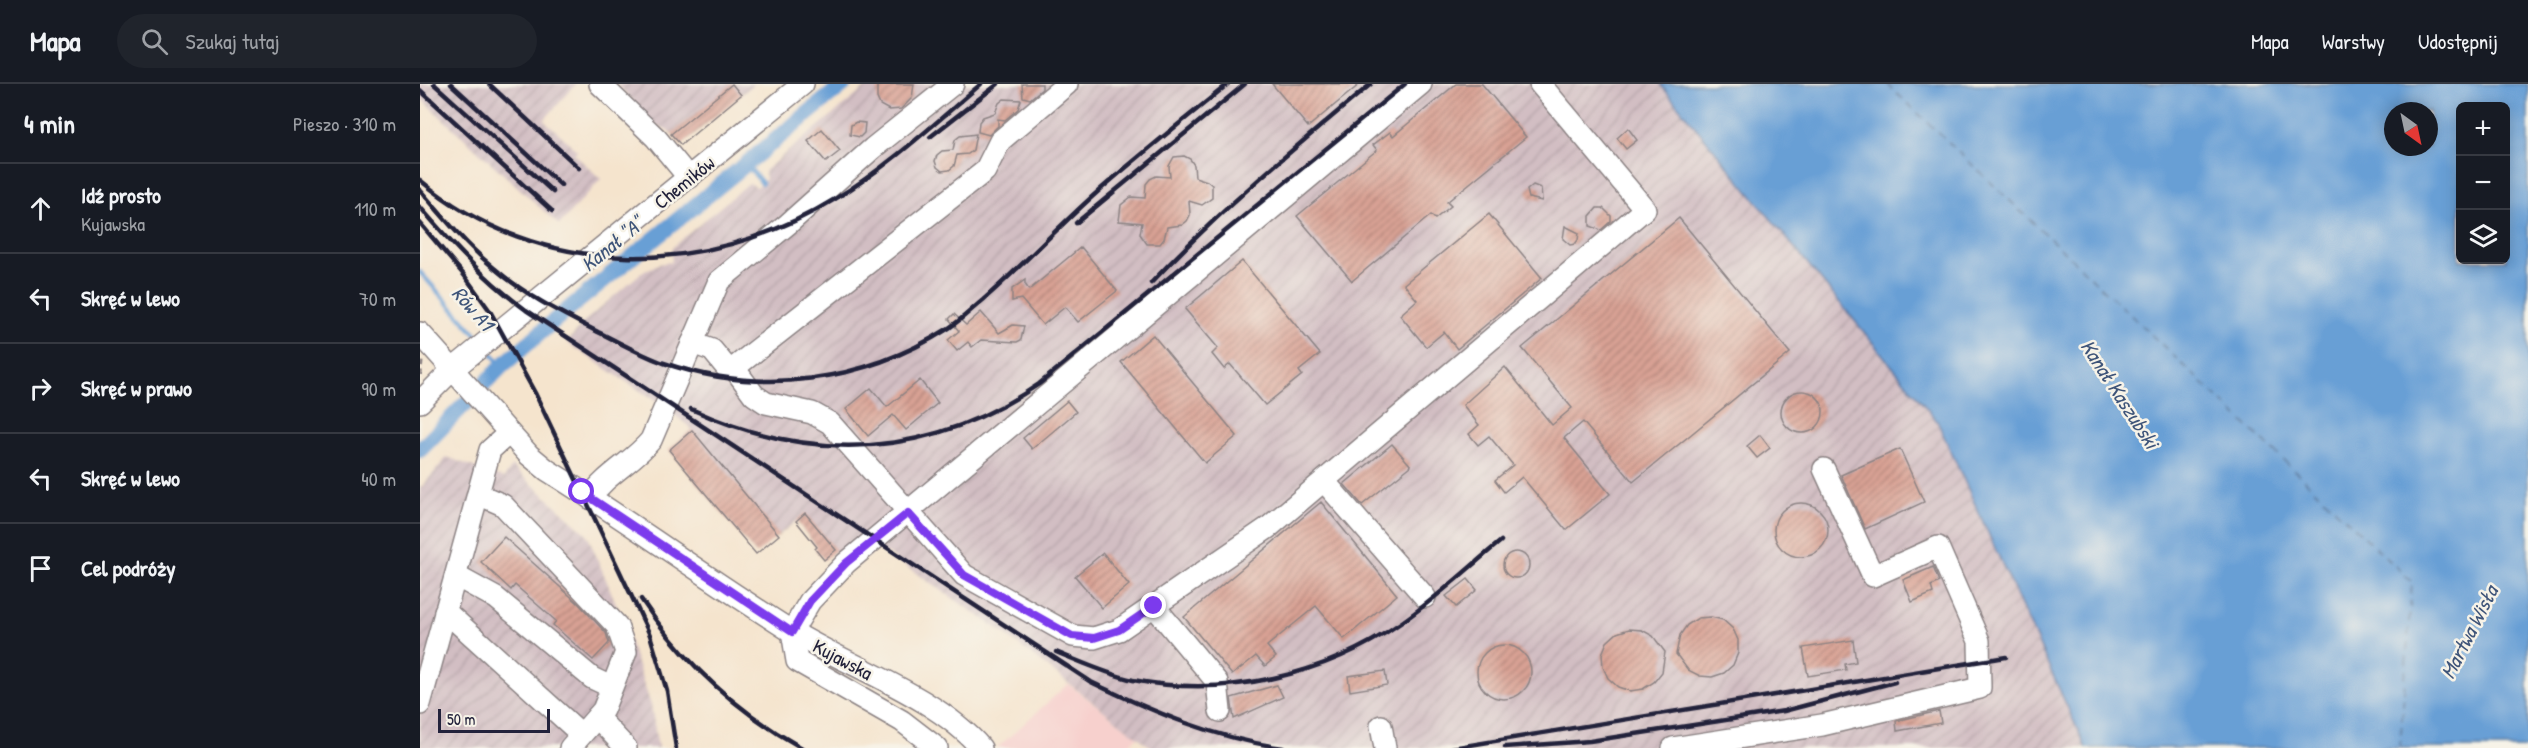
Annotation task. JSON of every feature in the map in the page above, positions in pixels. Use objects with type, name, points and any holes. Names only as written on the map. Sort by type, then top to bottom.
[{"type":"street","points":[[600,84],[656,138],[689,178]]},
{"type":"street","name":"Chemików","points":[[420,402],[459,377],[476,351],[802,84]]},
{"type":"street","points":[[590,498],[604,480],[644,449],[651,440],[719,281],[788,224],[873,148],[953,84]]},
{"type":"street","points":[[692,343],[712,350],[726,367],[734,368],[985,171],[1000,141],[1067,84]]},
{"type":"street","points":[[937,748],[902,721],[797,661],[792,632],[810,601],[846,563],[1421,84]]},
{"type":"street","points":[[734,368],[754,395],[766,403],[812,413],[830,423],[964,575],[1072,636],[1094,638],[1119,630],[1269,527],[1645,209],[1540,84]]},
{"type":"street","name":"Kujawska","points":[[420,333],[529,455],[547,470],[792,632],[917,699],[967,732],[981,748]]},
{"type":"street","points":[[420,704],[490,450],[509,433]]},
{"type":"street","points":[[1672,748],[1822,725],[1980,688],[1979,641],[1938,547],[1873,576],[1824,469]]},
{"type":"street","points":[[1324,481],[1425,597]]},
{"type":"street","points":[[445,611],[575,741],[603,710],[626,652],[617,626],[503,505],[478,494]]},
{"type":"street","points":[[456,576],[496,598],[592,678],[611,687]]},
{"type":"street","points":[[1154,606],[1217,682],[1220,711]]},
{"type":"street","points":[[902,721],[917,699]]},
{"type":"street","points":[[597,717],[626,748]]},
{"type":"street","points":[[1381,726],[1385,748]]},
{"type":"shaded area","points":[[420,84],[576,84],[544,120],[577,150],[574,154],[601,179],[559,225],[420,98]]},
{"type":"shaded area","points":[[617,84],[754,84],[681,145],[668,130],[654,124]]},
{"type":"shaded area","points":[[870,84],[1660,84],[1937,421],[2086,748],[1152,748],[998,629],[879,548],[851,570],[836,551],[824,560],[815,549],[817,547],[796,521],[756,554],[669,450],[692,429],[665,407],[567,343],[586,320],[641,273],[658,264],[672,262],[671,249],[676,244],[749,183],[757,187],[766,179],[764,171]]},
{"type":"shaded area","points":[[447,457],[504,478],[512,466],[587,534],[620,613],[651,705],[658,748],[420,748],[420,489]]},
{"type":"shaded area","points":[[1068,684],[1138,737],[1123,748],[997,748]]},
{"type":"water","points":[[1660,84],[2528,84],[2528,748],[2086,748],[1937,421]]},
{"type":"building","points":[[732,84],[741,95],[681,145],[671,134]]},
{"type":"building","points":[[877,84],[914,84],[912,98],[901,109],[889,110],[880,105],[877,98]]},
{"type":"building","points":[[1022,84],[1042,84],[1042,89],[1030,99],[1023,97]]},
{"type":"building","points":[[1272,84],[1360,84],[1308,127]]},
{"type":"building","points":[[1456,84],[1482,84],[1526,137],[1447,202],[1451,206],[1435,219],[1431,215],[1352,281],[1297,216],[1377,150],[1373,145],[1390,132],[1393,136]]},
{"type":"building","points":[[1004,99],[1021,100],[1018,109],[1005,120],[998,119],[998,126],[989,135],[978,132],[979,122],[983,117],[995,113],[999,103]]},
{"type":"building","points":[[856,122],[865,123],[864,133],[860,137],[850,135],[851,125]]},
{"type":"building","points":[[1628,128],[1637,140],[1626,149],[1617,138]]},
{"type":"building","points":[[822,129],[840,151],[826,162],[808,141]]},
{"type":"building","points":[[976,134],[973,150],[968,154],[957,155],[954,166],[949,170],[942,171],[937,167],[935,161],[937,155],[942,151],[953,150],[955,140],[960,136]]},
{"type":"building","points":[[1184,156],[1194,165],[1195,177],[1212,185],[1212,198],[1202,205],[1189,201],[1190,215],[1187,221],[1182,225],[1167,227],[1160,244],[1147,244],[1140,234],[1142,223],[1119,221],[1121,205],[1131,197],[1145,198],[1146,184],[1150,179],[1156,176],[1170,177],[1169,166],[1174,157]]},
{"type":"building","points":[[1533,185],[1541,188],[1542,201],[1529,198],[1527,190]]},
{"type":"building","points":[[1597,208],[1603,208],[1611,216],[1611,221],[1601,230],[1590,226],[1590,216]]},
{"type":"building","points":[[1489,214],[1542,278],[1457,349],[1444,332],[1426,347],[1400,315],[1417,300],[1404,284]]},
{"type":"building","points":[[1679,218],[1790,353],[1633,482],[1583,422],[1564,438],[1610,494],[1566,530],[1522,477],[1504,492],[1495,480],[1513,465],[1489,436],[1478,445],[1469,434],[1479,425],[1463,405],[1505,367],[1552,425],[1572,408],[1522,348]]},
{"type":"building","points":[[1565,226],[1579,233],[1575,244],[1570,245],[1563,239]]},
{"type":"building","points":[[1081,247],[1117,291],[1078,322],[1065,307],[1043,325],[1021,299],[1012,301],[1012,289],[1025,280],[1029,290]]},
{"type":"building","points":[[1242,261],[1320,354],[1299,371],[1302,375],[1265,405],[1230,364],[1224,369],[1212,354],[1218,348],[1185,309]]},
{"type":"building","points":[[981,312],[999,333],[1013,325],[1024,326],[1021,340],[1017,342],[981,340],[972,347],[968,342],[957,351],[948,340],[959,331],[949,319],[954,314],[966,325]]},
{"type":"building","points":[[1153,335],[1237,436],[1205,463],[1121,362]]},
{"type":"building","points":[[920,380],[938,403],[906,430],[893,415],[868,436],[846,409],[871,388],[887,407]]},
{"type":"building","points":[[1802,391],[1817,397],[1823,412],[1817,427],[1802,433],[1787,427],[1781,412],[1787,397]]},
{"type":"building","points":[[1067,401],[1076,412],[1032,449],[1023,438]]},
{"type":"building","points":[[692,430],[779,535],[756,554],[669,450]]},
{"type":"building","points":[[1760,435],[1770,448],[1757,458],[1747,446]]},
{"type":"building","points":[[1392,444],[1411,466],[1362,505],[1344,484]]},
{"type":"building","points":[[1900,449],[1924,502],[1865,529],[1841,475]]},
{"type":"building","points":[[1321,502],[1397,595],[1344,639],[1316,606],[1267,646],[1276,657],[1265,666],[1256,656],[1232,675],[1184,617]]},
{"type":"building","points":[[1801,503],[1811,505],[1820,511],[1826,520],[1828,530],[1826,540],[1820,549],[1811,555],[1801,557],[1791,555],[1782,549],[1776,540],[1774,530],[1776,520],[1782,511],[1791,505]]},
{"type":"building","points":[[805,513],[836,550],[824,560],[815,549],[817,547],[796,521]]},
{"type":"building","points":[[504,537],[578,603],[606,633],[609,643],[593,660],[553,625],[556,621],[515,585],[511,590],[481,562]]},
{"type":"building","points":[[1516,552],[1525,556],[1529,565],[1525,574],[1516,578],[1507,574],[1503,565],[1507,556]]},
{"type":"building","points":[[1103,553],[1129,585],[1102,608],[1075,576]]},
{"type":"building","points":[[1933,567],[1939,582],[1931,586],[1933,593],[1912,602],[1903,580]]},
{"type":"building","points":[[1468,579],[1477,590],[1456,607],[1446,596]]},
{"type":"building","points":[[1711,617],[1723,620],[1733,629],[1738,640],[1738,653],[1733,665],[1724,673],[1712,677],[1700,676],[1688,670],[1676,654],[1680,635],[1687,625],[1698,618]]},
{"type":"building","points":[[1629,629],[1642,630],[1653,636],[1665,652],[1662,672],[1654,682],[1643,689],[1630,691],[1618,687],[1608,678],[1603,667],[1602,654],[1607,642],[1617,633]]},
{"type":"building","points":[[1853,640],[1856,662],[1845,664],[1846,670],[1808,676],[1803,648]]},
{"type":"building","points":[[1504,645],[1514,647],[1523,653],[1529,662],[1531,672],[1529,682],[1523,691],[1514,697],[1504,699],[1494,697],[1485,691],[1479,682],[1477,672],[1479,662],[1485,653],[1494,647]]},
{"type":"building","points":[[1385,671],[1387,685],[1350,691],[1348,676]]},
{"type":"building","points":[[1277,685],[1283,697],[1234,719],[1231,698]]},
{"type":"building","points":[[1939,711],[1941,723],[1897,731],[1896,721]]},
{"type":"waterway","name":"Kanał \"A\"","points":[[420,450],[502,366],[555,320],[844,84]]},
{"type":"waterway","points":[[746,164],[762,183]]},
{"type":"waterway","name":"Rów A1","points":[[420,272],[480,339]]},
{"type":"waterway","name":"Rów A1","points":[[487,348],[502,366]]},
{"type":"ferry route","points":[[1887,84],[2412,582],[2400,748]]},
{"type":"railway","points":[[434,84],[553,192]]},
{"type":"railway","points":[[451,84],[561,185]]},
{"type":"railway","points":[[489,84],[579,168]]},
{"type":"railway","points":[[420,180],[467,213],[517,236],[569,251],[623,257],[678,255],[732,244],[785,225],[835,199],[892,159],[981,84]]},
{"type":"railway","points":[[930,137],[998,84]]},
{"type":"railway","points":[[420,190],[464,240],[506,278],[557,311],[639,352],[664,363],[700,373],[737,379],[774,381],[810,378],[846,372],[882,361],[916,347],[949,328],[997,287],[1093,196],[1228,84]]},
{"type":"railway","points":[[1076,223],[1245,84]]},
{"type":"railway","points":[[1151,283],[1230,205],[1371,84]]},
{"type":"railway","points":[[691,409],[736,427],[781,439],[825,445],[869,445],[912,439],[955,427],[997,409],[1039,384],[1405,84]]},
{"type":"railway","points":[[420,90],[552,211]]},
{"type":"railway","points":[[420,207],[470,262],[526,310],[1091,682],[1138,704],[1209,731],[1283,748]]},
{"type":"railway","points":[[420,223],[464,275],[490,311],[535,393],[650,635],[667,691],[676,748]]},
{"type":"railway","points":[[1056,652],[1094,668],[1133,680],[1168,685],[1239,684],[1274,678],[1308,669],[1372,641],[1428,603],[1501,541]]},
{"type":"railway","points":[[641,599],[675,644],[713,683],[755,718],[802,748]]},
{"type":"railway","points":[[1452,748],[2006,657]]},
{"type":"railway","points":[[1505,747],[1590,741],[1784,711],[1895,682]]},
{"type":"route","points":[[582,492],[792,632],[810,601],[846,563],[908,513],[964,575],[1072,636],[1094,638],[1119,630],[1154,606]]},
{"type":"water label","name":"Kanał Kaszubski","points":[[2120,394]]},
{"type":"water label","name":"Martwa Wisła","points":[[2469,632]]}]
